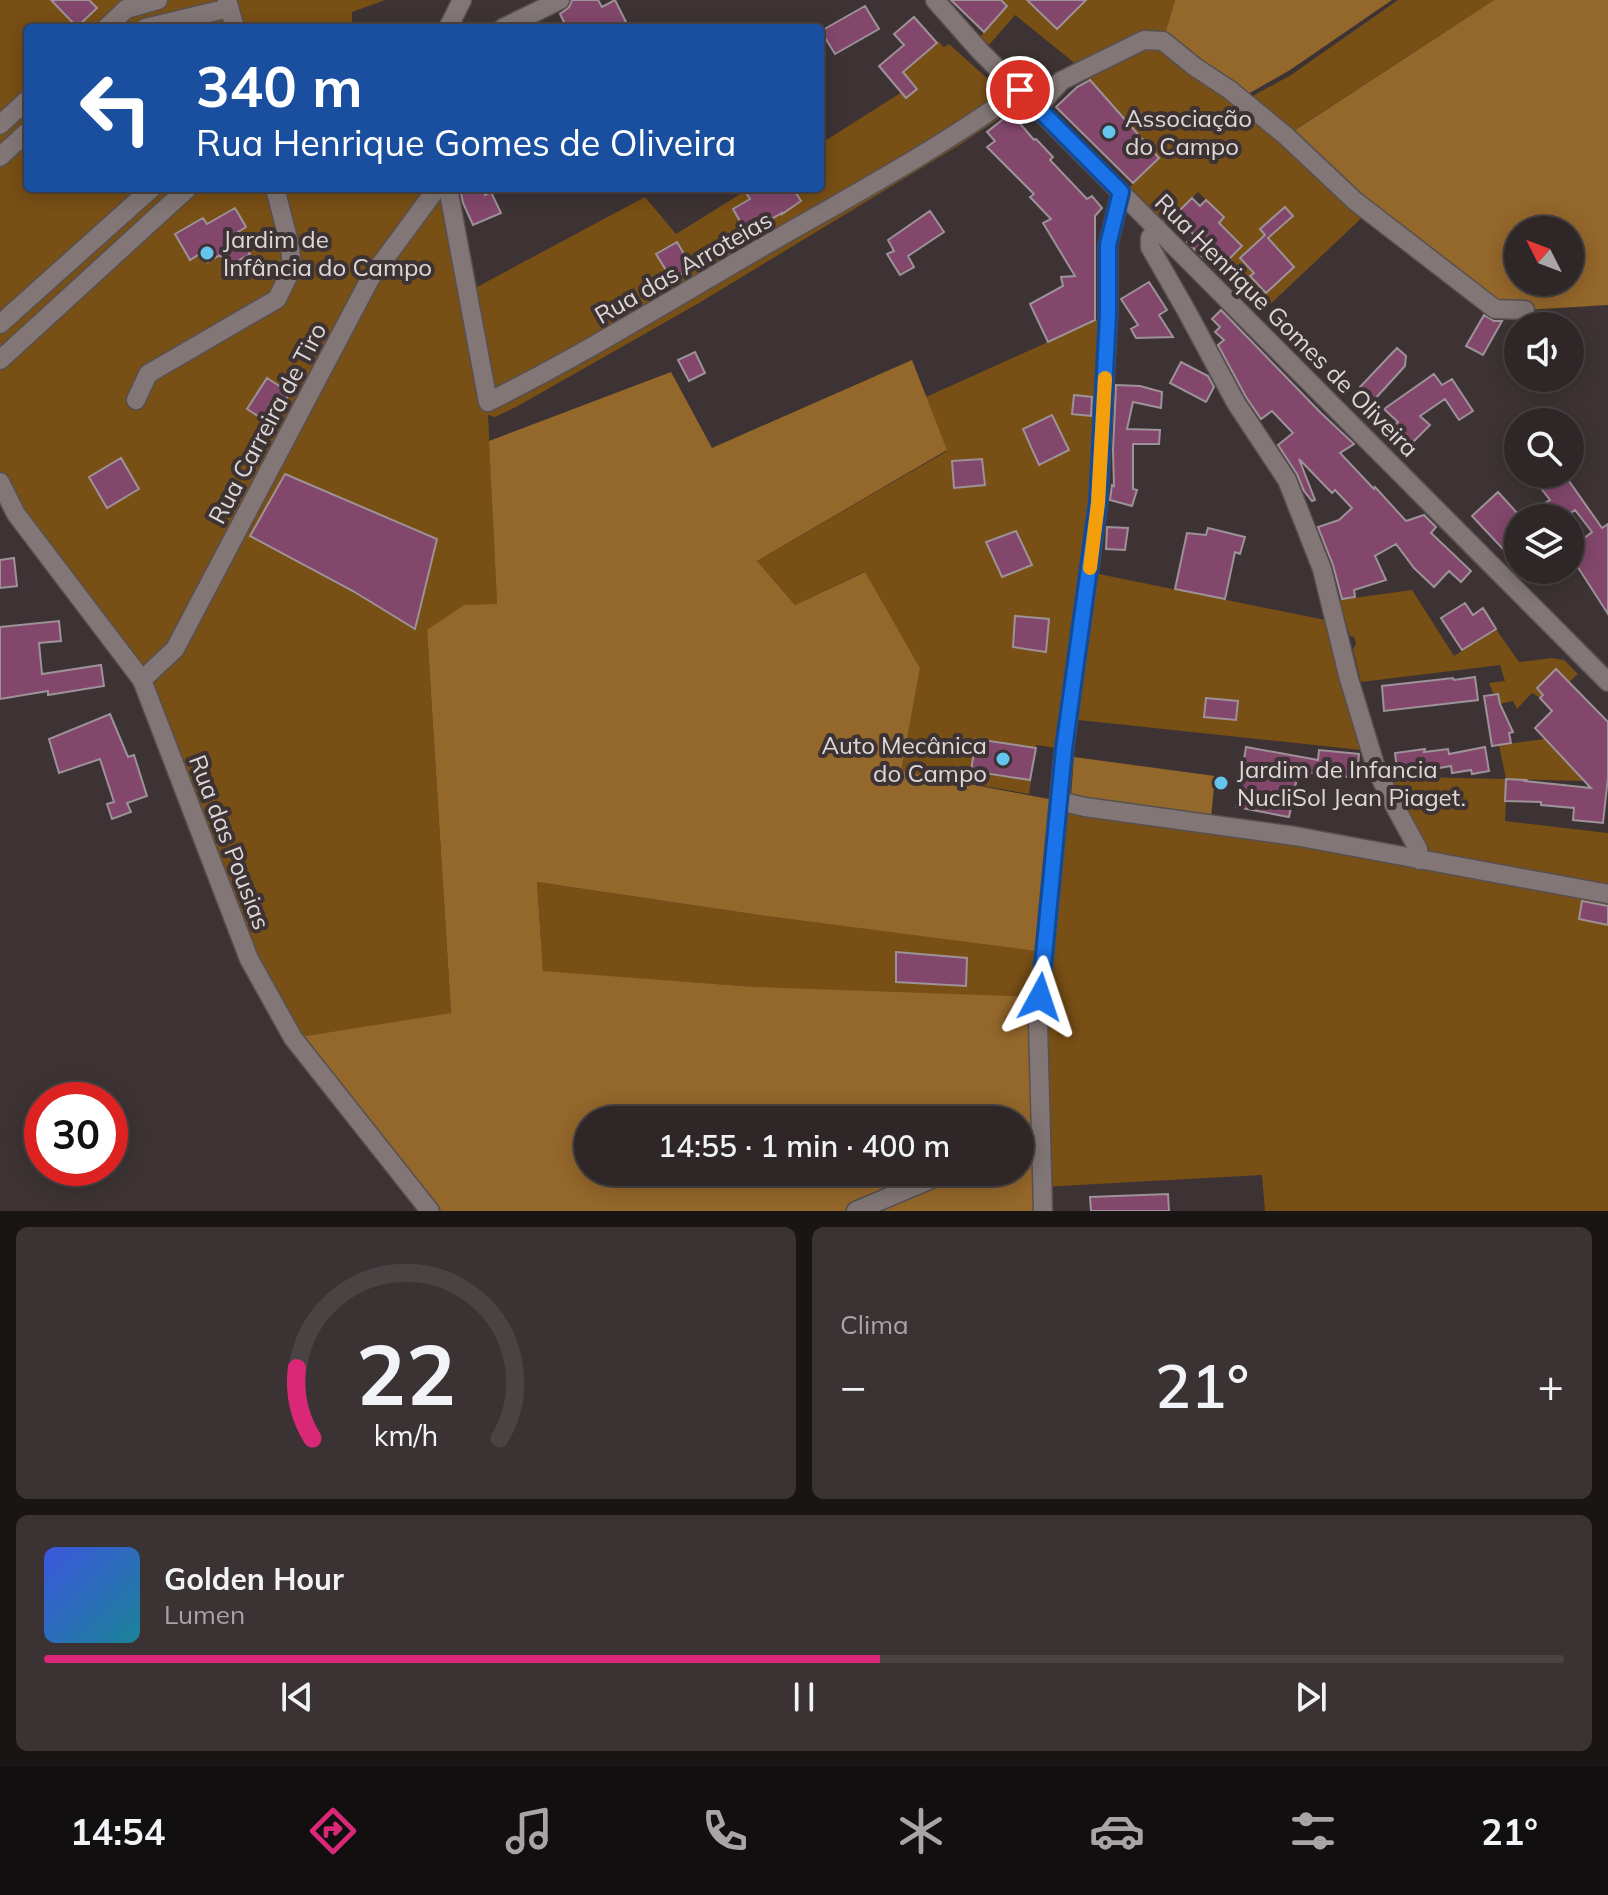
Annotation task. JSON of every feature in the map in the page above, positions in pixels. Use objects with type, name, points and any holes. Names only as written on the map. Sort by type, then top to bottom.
[{"type":"street","points":[[110,24],[126,9],[158,0]]},
{"type":"street","points":[[450,24],[462,0]]},
{"type":"street","points":[[511,24],[560,0]]},
{"type":"street","name":"Rua Henrique Gomes de Oliveira","points":[[935,0],[1037,108],[1608,682]]},
{"type":"street","points":[[159,24],[228,4],[234,24]]},
{"type":"street","points":[[1037,108],[1061,81],[1144,40],[1163,41],[1286,136],[1355,201],[1495,309],[1525,310]]},
{"type":"street","name":"Rua das Arroteias","points":[[449,192],[488,402],[549,372],[852,196],[970,125],[1020,90]]},
{"type":"street","points":[[0,125],[24,103]]},
{"type":"street","points":[[0,157],[24,135]]},
{"type":"street","points":[[0,324],[148,192]]},
{"type":"street","points":[[0,360],[184,192]]},
{"type":"street","points":[[136,400],[148,374],[277,299],[292,268],[290,246],[276,192]]},
{"type":"street","name":"Rua Carreira de Tiro","points":[[142,680],[175,649],[370,279],[434,192]]},
{"type":"street","points":[[1043,1211],[1038,1023],[1064,749],[1098,503],[1108,315],[1108,245],[1121,192]]},
{"type":"street","points":[[1157,228],[1150,238],[1150,247],[1236,403],[1287,480],[1322,569],[1349,679],[1376,768],[1418,849],[1420,860]]},
{"type":"street","name":"Rua das Pousias","points":[[0,482],[16,514],[142,680],[249,959],[293,1038],[430,1211]]},
{"type":"street","points":[[1059,801],[1295,836],[1608,894]]},
{"type":"street","points":[[1034,1143],[1041,1141]]},
{"type":"street","points":[[856,1211],[915,1186]]},
{"type":"shaded area","points":[[0,0],[385,0],[352,12],[352,24],[24,24],[24,192],[449,192],[475,288],[645,197],[676,234],[744,192],[824,192],[824,141],[902,92],[907,98],[917,89],[903,72],[938,41],[944,47],[949,44],[1018,106],[958,146],[699,303],[516,407],[495,417],[488,415],[497,604],[427,630],[451,1014],[293,1038],[249,959],[142,680],[0,482]]},
{"type":"shaded area","points":[[1001,0],[1175,0],[1163,41],[1369,211],[1260,314],[1217,271],[1242,246],[1219,223],[1224,217],[1198,192],[1166,223],[1130,187],[1159,158],[1072,61],[1015,15],[989,45],[980,37],[1007,6]]},
{"type":"shaded area","points":[[1175,0],[1392,0],[1290,70],[1243,97],[1163,41]]},
{"type":"shaded area","points":[[1398,0],[1494,0],[1290,133],[1247,99],[1291,75]]},
{"type":"shaded area","points":[[1494,0],[1608,0],[1608,305],[1495,309],[1286,136]]},
{"type":"shaded area","points":[[1108,315],[1089,572],[1335,622],[1370,751],[1069,719],[1064,749],[976,739],[971,771],[1031,780],[1029,794],[900,771],[920,668],[864,572],[795,605],[757,561],[947,451],[926,397]]},
{"type":"shaded area","points":[[912,360],[947,450],[757,561],[795,605],[865,572],[920,668],[901,771],[1059,801],[1044,952],[537,882],[543,971],[755,987],[1040,997],[1043,1211],[419,1211],[293,1038],[451,1013],[427,630],[464,605],[497,604],[489,441],[671,372],[712,448]]},
{"type":"shaded area","points":[[1412,590],[1454,656],[1496,629],[1519,662],[1552,658],[1564,660],[1578,674],[1569,682],[1557,670],[1540,698],[1532,693],[1517,709],[1513,701],[1500,704],[1498,694],[1494,695],[1489,683],[1505,681],[1500,665],[1361,682],[1353,649],[1356,644],[1354,637],[1350,636],[1339,600]]},
{"type":"shaded area","points":[[1545,739],[1584,781],[1507,779],[1505,821],[1608,833],[1608,1211],[1265,1211],[1262,1175],[1042,1187],[1038,1023],[755,987],[543,972],[537,882],[759,915],[1035,950],[1059,801],[1419,859],[1378,774],[1506,779],[1499,745]]},
{"type":"shaded area","points":[[1074,757],[1215,776],[1211,818],[1071,796]]},
{"type":"building","points":[[51,0],[89,0],[97,8],[80,24],[74,24]]},
{"type":"building","points":[[572,0],[598,0],[602,7],[615,0],[627,24],[565,24],[560,14]]},
{"type":"building","points":[[951,0],[1001,0],[1007,6],[984,32]]},
{"type":"building","points":[[1027,0],[1086,0],[1057,29]]},
{"type":"building","points":[[865,6],[879,29],[835,54],[824,36],[824,29]]},
{"type":"building","points":[[914,17],[937,43],[903,72],[917,89],[906,98],[879,66],[904,45],[894,34]]},
{"type":"building","name":"Associação do Campo","points":[[1090,80],[1159,158],[1133,183],[1056,107],[1077,87]]},
{"type":"building","points":[[1011,113],[1087,199],[1092,196],[1102,208],[1095,216],[1095,320],[1048,342],[1030,304],[1063,286],[1061,277],[1075,276],[1043,223],[1051,219],[1030,197],[1034,194],[987,147],[995,141],[987,132]]},
{"type":"building","points":[[461,192],[484,192],[485,195],[491,192],[501,213],[473,225]]},
{"type":"building","points":[[746,192],[795,192],[801,201],[747,233],[733,209],[750,199]]},
{"type":"building","points":[[1192,198],[1200,206],[1206,200],[1224,217],[1219,223],[1242,246],[1217,271],[1187,242],[1194,235],[1175,215]]},
{"type":"building","points":[[1285,207],[1293,216],[1268,238],[1294,267],[1266,293],[1250,276],[1254,273],[1240,258],[1265,235],[1260,229]]},
{"type":"building","points":[[235,208],[246,227],[238,232],[250,254],[227,267],[220,255],[208,262],[203,252],[190,260],[175,234],[203,218],[207,224]]},
{"type":"building","points":[[930,211],[944,232],[908,256],[914,267],[900,275],[887,254],[894,251],[888,240]]},
{"type":"building","points":[[677,242],[692,268],[672,280],[656,254]]},
{"type":"building","points":[[1149,282],[1167,310],[1159,315],[1173,337],[1136,338],[1131,329],[1138,325],[1121,299]]},
{"type":"building","points":[[1221,310],[1354,444],[1340,453],[1374,489],[1406,521],[1424,515],[1436,527],[1431,533],[1471,571],[1461,582],[1449,571],[1434,587],[1414,568],[1396,544],[1375,556],[1386,580],[1354,590],[1355,597],[1342,599],[1318,527],[1339,520],[1352,508],[1335,490],[1332,493],[1299,459],[1315,500],[1312,501],[1304,491],[1278,445],[1293,433],[1272,411],[1261,419],[1218,345],[1224,340],[1215,332],[1220,327],[1212,319]]},
{"type":"building","points":[[1484,315],[1494,321],[1502,321],[1483,355],[1466,346]]},
{"type":"building","points":[[1397,348],[1406,356],[1405,366],[1374,400],[1360,387]]},
{"type":"building","points":[[695,352],[705,373],[689,381],[678,360]]},
{"type":"building","points":[[1181,362],[1208,376],[1214,387],[1206,402],[1170,383]]},
{"type":"building","points":[[1434,374],[1442,385],[1452,379],[1473,411],[1459,420],[1445,399],[1420,416],[1430,425],[1407,448],[1390,430],[1398,422],[1384,409]]},
{"type":"building","points":[[267,378],[290,393],[270,424],[247,409]]},
{"type":"building","points":[[1116,385],[1140,386],[1162,392],[1161,408],[1133,402],[1127,429],[1160,430],[1159,444],[1133,444],[1133,489],[1137,490],[1132,506],[1110,500],[1114,486]]},
{"type":"building","points":[[1074,395],[1092,397],[1091,416],[1072,414]]},
{"type":"building","points":[[1052,415],[1069,450],[1039,465],[1023,429]]},
{"type":"building","points":[[121,458],[139,489],[107,508],[89,477]]},
{"type":"building","points":[[982,459],[985,485],[954,488],[952,461]]},
{"type":"building","points":[[285,474],[437,539],[415,629],[353,591],[250,536]]},
{"type":"building","points":[[1541,488],[1574,488],[1602,528],[1608,524],[1608,614],[1584,577],[1584,538],[1592,532],[1584,522],[1584,504],[1543,504],[1550,500]]},
{"type":"building","points":[[1498,492],[1509,504],[1504,504],[1504,550],[1472,516]]},
{"type":"building","points":[[1107,527],[1128,528],[1125,550],[1106,549]]},
{"type":"building","points":[[1208,528],[1245,537],[1240,554],[1235,552],[1225,599],[1175,589],[1187,533],[1206,535]]},
{"type":"building","points":[[1016,531],[1032,565],[1002,577],[986,542]]},
{"type":"building","points":[[14,558],[17,586],[0,588],[0,560]]},
{"type":"building","points":[[1465,603],[1473,615],[1483,608],[1496,629],[1462,650],[1441,618]]},
{"type":"building","points":[[1015,616],[1049,619],[1046,652],[1013,647]]},
{"type":"building","points":[[59,621],[61,641],[39,643],[42,674],[101,665],[104,686],[0,699],[0,627]]},
{"type":"building","points":[[1556,669],[1608,722],[1608,777],[1603,823],[1573,820],[1574,808],[1541,805],[1541,802],[1505,801],[1506,779],[1591,788],[1535,728],[1552,711],[1540,698],[1543,695],[1537,688]]},
{"type":"building","points":[[1475,677],[1478,700],[1384,711],[1382,686]]},
{"type":"building","points":[[1498,694],[1513,732],[1509,733],[1511,743],[1492,746],[1484,696]]},
{"type":"building","points":[[1206,698],[1238,701],[1236,720],[1204,717]]},
{"type":"building","points":[[110,714],[128,757],[134,755],[147,796],[127,803],[131,812],[112,819],[107,804],[114,802],[100,759],[59,773],[49,739]]},
{"type":"building","name":"Auto Mecânica do Campo","points":[[976,739],[1036,748],[1030,780],[971,771]]},
{"type":"building","points":[[1246,747],[1318,760],[1319,750],[1359,754],[1357,778],[1304,772],[1303,779],[1297,778],[1289,817],[1236,807]]},
{"type":"building","points":[[1485,747],[1489,771],[1452,773],[1451,766],[1397,770],[1395,753],[1448,749],[1449,754]]},
{"type":"building","points":[[1582,901],[1608,906],[1608,925],[1579,919]]},
{"type":"building","points":[[896,952],[967,958],[966,986],[896,982]]},
{"type":"building","points":[[1168,1194],[1169,1211],[1091,1211],[1090,1197]]},
{"type":"slow traffic","points":[[1090,568],[1098,503],[1105,378]]},
{"type":"place","name":"Associação do Campo","points":[[1109,132]]},
{"type":"place","name":"Jardim de Infância do Campo","points":[[207,253]]},
{"type":"place","name":"Auto Mecânica do Campo","points":[[1003,759]]},
{"type":"place","name":"Jardim de Infancia NucliSol Jean Piaget.","points":[[1221,783]]},
{"type":"route","points":[[1020,90],[1121,192],[1108,245],[1108,315],[1098,503],[1064,749],[1040,997]]}]
